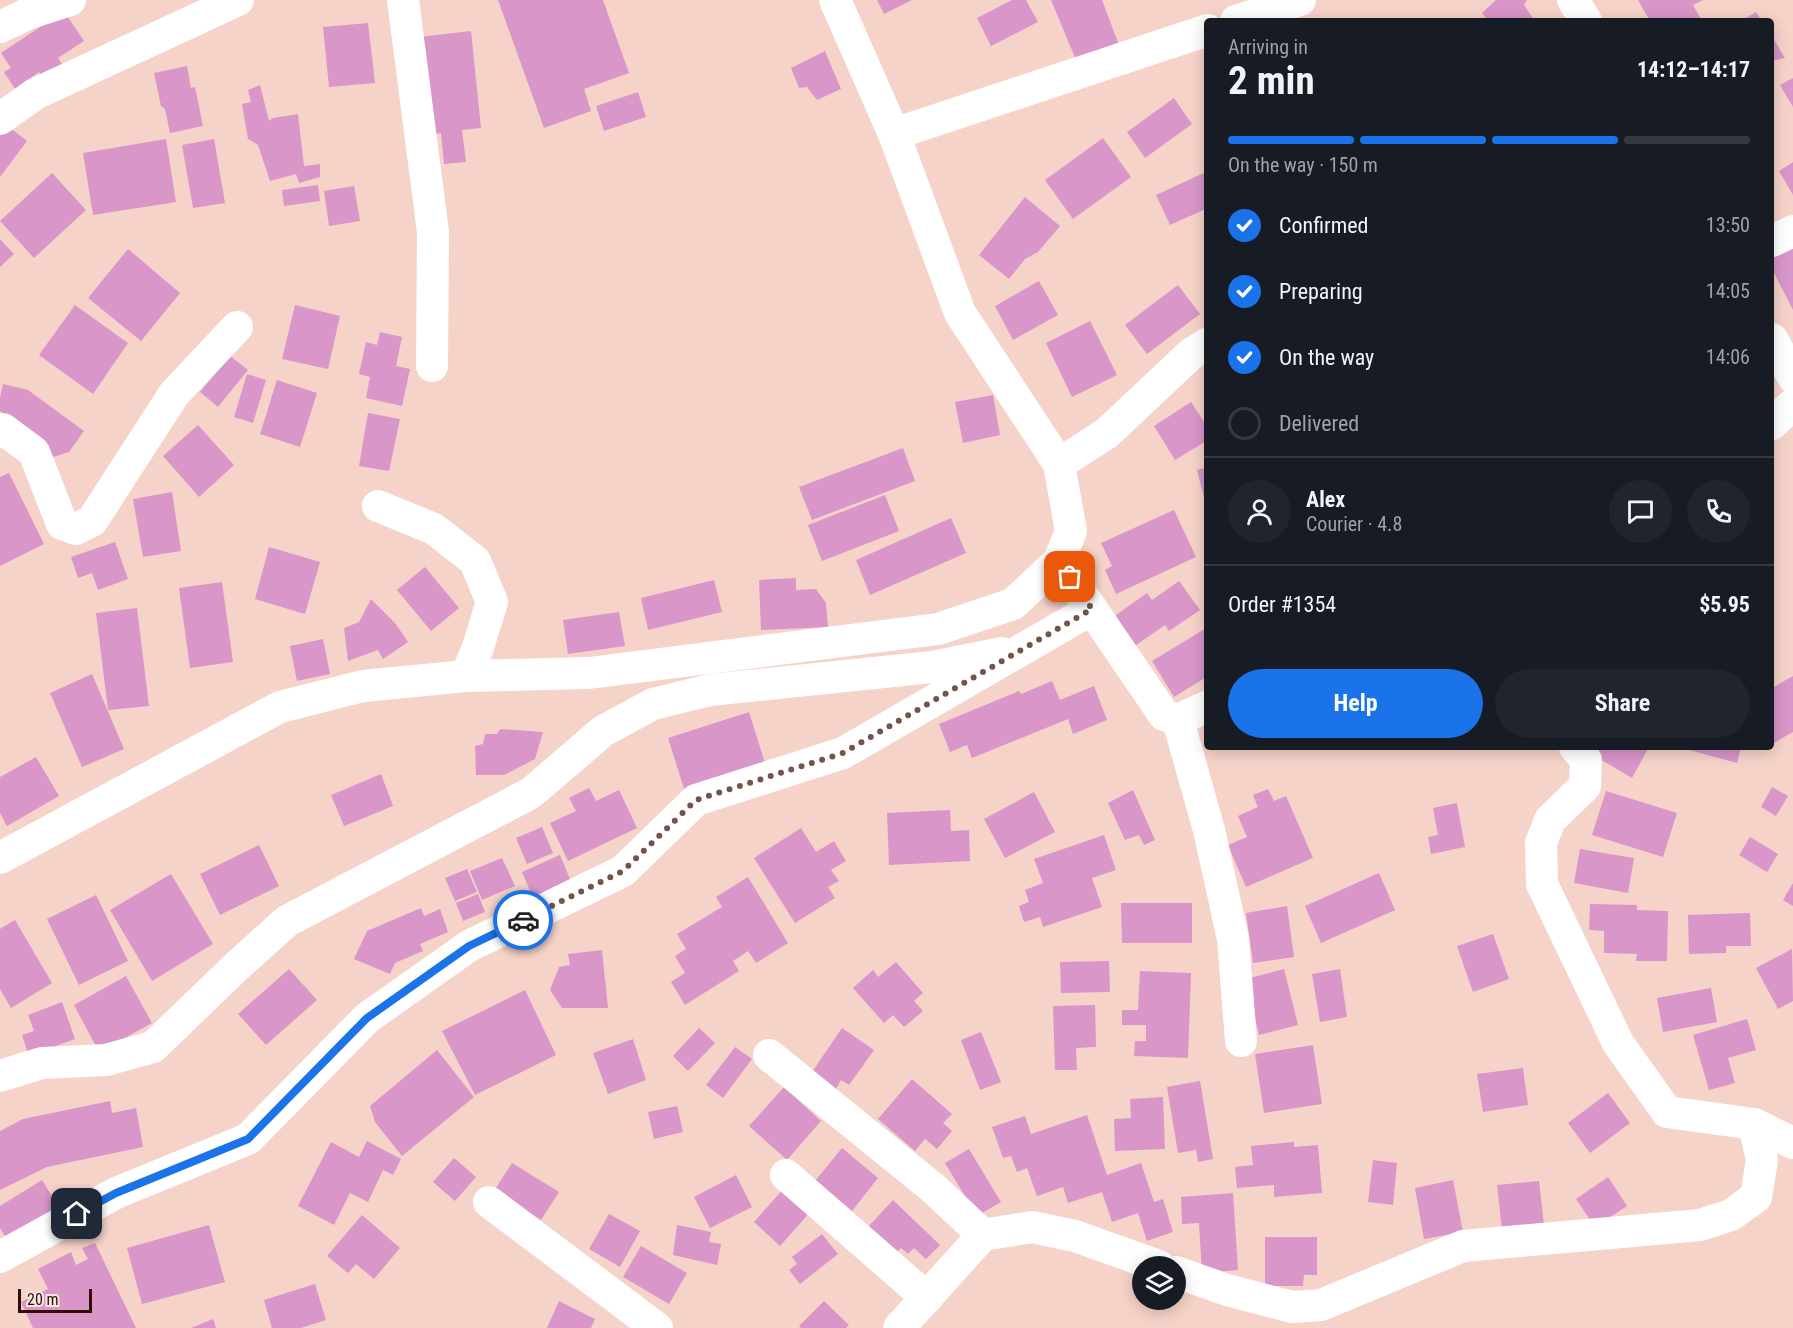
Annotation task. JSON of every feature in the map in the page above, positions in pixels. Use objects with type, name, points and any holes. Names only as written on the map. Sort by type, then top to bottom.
[{"type":"street","points":[[0,27],[27,14],[70,0]]},
{"type":"street","points":[[0,119],[35,93],[238,0]]},
{"type":"street","points":[[403,0],[433,232],[432,366]]},
{"type":"street","points":[[0,858],[280,707],[363,686],[466,676],[589,673],[938,629],[1013,604],[1059,561],[1071,531],[1059,464],[960,313],[894,134],[835,0]]},
{"type":"street","points":[[1245,18],[1299,0]]},
{"type":"street","points":[[1573,0],[1584,18]]},
{"type":"street","points":[[894,134],[1204,31]]},
{"type":"street","points":[[1774,240],[1793,231]]},
{"type":"street","points":[[0,432],[3,429],[34,452],[62,524],[76,529],[92,521],[174,394],[237,327]]},
{"type":"street","points":[[1774,343],[1793,376]]},
{"type":"street","points":[[1059,464],[1107,433],[1191,354],[1204,346]]},
{"type":"street","points":[[1774,422],[1793,404]]},
{"type":"street","points":[[378,506],[434,529],[475,561],[492,602],[466,676]]},
{"type":"street","points":[[1059,561],[1164,715],[1178,720],[1204,708]]},
{"type":"street","points":[[0,1257],[116,1193],[248,1139],[367,1018],[469,946],[623,871],[696,800],[843,753],[1092,609]]},
{"type":"street","points":[[0,1077],[42,1063],[106,1060],[153,1047],[287,921],[531,792],[603,731],[653,704],[710,690],[932,667],[1026,648]]},
{"type":"street","points":[[1178,720],[1209,830],[1233,939],[1241,1041]]},
{"type":"street","points":[[1578,750],[1586,760],[1586,786],[1550,820],[1541,843],[1542,884],[1618,1043],[1667,1112],[1754,1124],[1793,1143]]},
{"type":"street","points":[[768,1054],[933,1188],[983,1235]]},
{"type":"street","points":[[1186,1276],[1227,1290],[1292,1307],[1321,1305],[1462,1246],[1700,1225],[1731,1215],[1756,1197],[1762,1160],[1754,1124]]},
{"type":"street","points":[[786,1175],[927,1298]]},
{"type":"street","points":[[489,1202],[657,1328]]},
{"type":"street","points":[[899,1328],[983,1235],[1032,1227],[1076,1236],[1132,1256]]},
{"type":"building","points":[[498,0],[603,0],[629,73],[584,89],[591,111],[544,128]]},
{"type":"building","points":[[877,0],[912,0],[884,14]]},
{"type":"building","points":[[1012,0],[1026,0],[1038,22],[991,46],[977,18]]},
{"type":"building","points":[[1051,0],[1102,0],[1119,45],[1076,60]]},
{"type":"building","points":[[1496,0],[1527,0],[1524,5],[1533,18],[1486,18],[1482,13]]},
{"type":"building","points":[[1638,0],[1703,0],[1693,5],[1700,18],[1648,18]]},
{"type":"building","points":[[64,11],[84,41],[58,58],[65,68],[45,81],[39,72],[15,89],[4,72],[11,68],[1,53]]},
{"type":"building","points":[[1756,12],[1760,18],[1746,18]]},
{"type":"building","points":[[368,23],[375,83],[329,87],[323,27]]},
{"type":"building","points":[[471,31],[481,128],[462,130],[466,162],[444,164],[441,133],[431,135],[420,37]]},
{"type":"building","points":[[1774,39],[1785,58],[1774,61]]},
{"type":"building","points":[[825,51],[841,89],[817,100],[807,87],[799,88],[791,68]]},
{"type":"building","points":[[187,66],[191,88],[195,87],[203,126],[170,133],[154,73]]},
{"type":"building","points":[[1793,78],[1793,107],[1780,85]]},
{"type":"building","points":[[260,85],[269,121],[273,118],[298,114],[304,166],[320,164],[320,177],[299,183],[296,174],[270,181],[258,145],[248,139],[242,104],[251,102],[248,90]]},
{"type":"building","points":[[638,92],[646,117],[604,131],[596,106]]},
{"type":"building","points":[[1174,98],[1192,124],[1145,158],[1127,132]]},
{"type":"building","points":[[4,123],[27,141],[0,177],[0,128]]},
{"type":"building","points":[[1103,138],[1131,177],[1073,219],[1045,180]]},
{"type":"building","points":[[166,139],[176,202],[93,215],[83,153]]},
{"type":"building","points":[[214,139],[225,203],[193,208],[182,145]]},
{"type":"building","points":[[1793,162],[1793,195],[1779,171]]},
{"type":"building","points":[[52,173],[86,210],[34,258],[0,221]]},
{"type":"building","points":[[1204,173],[1204,210],[1170,225],[1156,195]]},
{"type":"building","points":[[318,185],[320,201],[284,206],[282,190]]},
{"type":"building","points":[[354,186],[360,221],[329,226],[324,191]]},
{"type":"building","points":[[1025,197],[1060,226],[1038,252],[1025,259],[1009,279],[979,255]]},
{"type":"building","points":[[0,239],[14,254],[0,267]]},
{"type":"building","points":[[1793,242],[1793,310],[1774,273],[1774,252]]},
{"type":"building","points":[[128,249],[180,293],[141,341],[88,298]]},
{"type":"building","points":[[1039,281],[1058,315],[1013,340],[995,306]]},
{"type":"building","points":[[1178,285],[1200,314],[1147,354],[1125,325]]},
{"type":"building","points":[[75,305],[128,343],[93,394],[39,355]]},
{"type":"building","points":[[295,305],[340,316],[328,369],[282,359]]},
{"type":"building","points":[[1090,321],[1117,375],[1072,397],[1046,343]]},
{"type":"building","points":[[380,332],[402,337],[396,366],[410,369],[402,406],[366,398],[370,377],[359,374],[366,342],[377,345]]},
{"type":"building","points":[[230,356],[248,370],[218,407],[200,392]]},
{"type":"building","points":[[247,374],[266,380],[253,423],[234,417]]},
{"type":"building","points":[[277,380],[317,393],[300,447],[260,434]]},
{"type":"building","points":[[3,384],[28,390],[84,431],[69,452],[53,457],[0,411]]},
{"type":"building","points":[[993,395],[1000,435],[963,443],[955,402]]},
{"type":"building","points":[[1191,402],[1204,422],[1204,442],[1175,460],[1154,426]]},
{"type":"building","points":[[368,413],[400,419],[389,471],[359,466]]},
{"type":"building","points":[[198,425],[234,465],[199,497],[163,456]]},
{"type":"building","points":[[903,448],[915,481],[812,520],[799,487]]},
{"type":"building","points":[[1204,468],[1204,498],[1197,470]]},
{"type":"building","points":[[9,473],[44,544],[0,566],[0,477]]},
{"type":"building","points":[[172,492],[181,551],[143,557],[133,499]]},
{"type":"building","points":[[885,495],[899,531],[822,561],[808,525]]},
{"type":"building","points":[[1174,510],[1196,557],[1116,594],[1105,570],[1112,566],[1101,543]]},
{"type":"building","points":[[951,518],[966,553],[870,595],[856,560]]},
{"type":"building","points":[[115,542],[128,579],[98,590],[92,573],[78,578],[71,557]]},
{"type":"building","points":[[269,547],[320,562],[305,614],[255,599]]},
{"type":"building","points":[[425,567],[459,608],[431,631],[397,590]]},
{"type":"building","points":[[796,578],[796,590],[816,589],[826,603],[828,627],[761,630],[759,580]]},
{"type":"building","points":[[714,580],[722,612],[648,630],[641,598]]},
{"type":"building","points":[[1179,581],[1200,610],[1169,631],[1165,625],[1129,650],[1109,620],[1147,593],[1152,600]]},
{"type":"building","points":[[222,582],[233,662],[190,668],[179,588]]},
{"type":"building","points":[[371,599],[395,623],[408,642],[383,659],[378,650],[348,661],[344,628],[359,622]]},
{"type":"building","points":[[137,608],[149,706],[108,710],[96,613]]},
{"type":"building","points":[[619,612],[625,646],[568,654],[563,620]]},
{"type":"building","points":[[1204,629],[1204,678],[1174,697],[1152,661]]},
{"type":"building","points":[[323,639],[330,674],[297,681],[290,646]]},
{"type":"building","points":[[92,674],[124,749],[82,767],[50,693]]},
{"type":"building","points":[[1793,676],[1793,732],[1774,743],[1774,687]]},
{"type":"building","points":[[1052,681],[1060,700],[1094,686],[1107,720],[1073,734],[1068,719],[972,758],[967,745],[950,752],[939,724],[1019,691],[1021,694]]},
{"type":"building","points":[[749,712],[766,766],[685,792],[668,738]]},
{"type":"building","points":[[500,729],[543,732],[535,759],[504,775],[476,775],[475,746],[483,744],[485,734],[497,734]]},
{"type":"building","points":[[1589,750],[1647,750],[1632,778],[1588,752]]},
{"type":"building","points":[[1689,750],[1740,750],[1737,763]]},
{"type":"building","points":[[36,757],[59,796],[7,826],[0,813],[0,777]]},
{"type":"building","points":[[381,774],[393,806],[344,826],[331,795]]},
{"type":"building","points":[[1772,787],[1788,796],[1776,816],[1761,807]]},
{"type":"building","points":[[589,788],[596,801],[619,790],[637,828],[568,861],[550,823],[576,811],[569,798]]},
{"type":"building","points":[[1268,789],[1274,801],[1286,796],[1313,858],[1246,887],[1228,845],[1247,837],[1238,816],[1258,807],[1253,795]]},
{"type":"building","points":[[1133,790],[1155,840],[1144,845],[1139,835],[1125,840],[1108,803]]},
{"type":"building","points":[[1606,791],[1677,813],[1663,857],[1592,835]]},
{"type":"building","points":[[1034,792],[1055,832],[1005,858],[984,819]]},
{"type":"building","points":[[1457,803],[1465,847],[1431,854],[1428,837],[1438,835],[1433,808]]},
{"type":"building","points":[[950,810],[951,831],[969,830],[970,861],[889,865],[887,813]]},
{"type":"building","points":[[542,827],[553,853],[527,864],[516,838]]},
{"type":"building","points":[[801,828],[816,852],[834,841],[846,861],[831,870],[839,881],[828,887],[835,898],[795,923],[754,858]]},
{"type":"building","points":[[1104,835],[1116,870],[1092,878],[1102,907],[1043,927],[1040,917],[1024,922],[1019,906],[1029,902],[1025,890],[1043,883],[1034,859]]},
{"type":"building","points":[[1750,837],[1778,854],[1767,872],[1739,855]]},
{"type":"building","points":[[259,845],[279,886],[220,915],[200,874]]},
{"type":"building","points":[[1580,849],[1634,858],[1628,893],[1574,883]]},
{"type":"building","points":[[560,855],[572,884],[534,900],[522,872]]},
{"type":"building","points":[[502,858],[515,886],[482,900],[470,871]]},
{"type":"building","points":[[467,869],[477,892],[455,901],[445,878]]},
{"type":"building","points":[[1379,873],[1395,910],[1321,943],[1305,906]]},
{"type":"building","points":[[171,874],[213,944],[152,981],[110,910]]},
{"type":"building","points":[[748,877],[788,943],[756,963],[748,951],[733,961],[739,971],[685,1005],[671,982],[685,973],[675,956],[686,949],[677,934],[722,907],[716,897]]},
{"type":"building","points":[[1793,883],[1793,906],[1783,900]]},
{"type":"building","points":[[478,894],[485,912],[463,921],[456,903]]},
{"type":"building","points":[[96,895],[128,961],[79,985],[47,919]]},
{"type":"building","points":[[1121,903],[1192,903],[1192,943],[1122,943]]},
{"type":"building","points":[[1590,904],[1637,905],[1637,910],[1668,911],[1667,961],[1636,961],[1637,954],[1604,953],[1604,931],[1589,930]]},
{"type":"building","points":[[1287,906],[1294,957],[1253,963],[1246,913]]},
{"type":"building","points":[[421,908],[424,916],[440,909],[448,932],[420,944],[423,951],[395,963],[390,974],[354,959],[367,931]]},
{"type":"building","points":[[1750,913],[1751,946],[1726,946],[1726,953],[1689,954],[1688,915]]},
{"type":"building","points":[[15,920],[52,983],[11,1008],[0,989],[0,929]]},
{"type":"building","points":[[1493,934],[1509,979],[1473,992],[1457,946]]},
{"type":"building","points":[[1792,949],[1793,1001],[1778,1009],[1756,968]]},
{"type":"building","points":[[602,950],[608,1008],[562,1008],[550,990],[559,967],[570,965],[568,954]]},
{"type":"building","points":[[1109,961],[1110,992],[1061,993],[1060,962]]},
{"type":"building","points":[[896,962],[923,993],[914,1001],[923,1011],[904,1027],[893,1015],[884,1023],[853,988],[873,970],[878,977]]},
{"type":"building","points":[[289,969],[317,1000],[266,1045],[238,1014]]},
{"type":"building","points":[[1284,969],[1298,1025],[1259,1035],[1246,979]]},
{"type":"building","points":[[1340,969],[1347,1017],[1320,1022],[1312,974]]},
{"type":"building","points":[[1140,971],[1191,973],[1188,1058],[1134,1056],[1135,1041],[1146,1041],[1146,1025],[1122,1025],[1122,1010],[1138,1010]]},
{"type":"building","points":[[126,976],[152,1023],[99,1052],[74,1005]]},
{"type":"building","points":[[1711,988],[1717,1022],[1663,1032],[1657,998]]},
{"type":"building","points":[[525,990],[556,1055],[475,1095],[442,1031]]},
{"type":"building","points":[[62,1002],[75,1039],[29,1056],[22,1035],[34,1031],[28,1015]]},
{"type":"building","points":[[1095,1005],[1096,1047],[1076,1048],[1077,1070],[1055,1070],[1053,1006]]},
{"type":"building","points":[[1747,1019],[1756,1050],[1728,1058],[1735,1083],[1709,1090],[1693,1035]]},
{"type":"building","points":[[699,1028],[715,1043],[688,1071],[673,1056]]},
{"type":"building","points":[[842,1028],[874,1050],[849,1085],[841,1080],[836,1089],[812,1072]]},
{"type":"building","points":[[981,1032],[1001,1082],[980,1090],[961,1040]]},
{"type":"building","points":[[633,1039],[646,1080],[608,1094],[593,1053]]},
{"type":"building","points":[[1313,1045],[1322,1104],[1264,1113],[1255,1054]]},
{"type":"building","points":[[735,1047],[752,1059],[723,1098],[706,1085]]},
{"type":"building","points":[[437,1050],[474,1097],[402,1156],[375,1122],[370,1106]]},
{"type":"building","points":[[1523,1068],[1528,1105],[1483,1112],[1477,1074]]},
{"type":"building","points":[[912,1079],[952,1114],[943,1123],[952,1131],[937,1149],[925,1139],[915,1151],[878,1119]]},
{"type":"building","points":[[1200,1081],[1213,1159],[1198,1162],[1196,1150],[1178,1153],[1167,1087]]},
{"type":"building","points":[[784,1087],[821,1121],[787,1160],[749,1126]]},
{"type":"building","points":[[1608,1093],[1630,1123],[1590,1153],[1568,1123]]},
{"type":"building","points":[[1163,1097],[1165,1149],[1115,1151],[1114,1119],[1131,1118],[1130,1099]]},
{"type":"building","points":[[110,1101],[112,1113],[136,1108],[143,1147],[47,1167],[0,1190],[0,1131],[23,1119]]},
{"type":"building","points":[[677,1106],[683,1132],[654,1139],[648,1112]]},
{"type":"building","points":[[1087,1115],[1107,1175],[1141,1163],[1154,1202],[1163,1199],[1173,1232],[1147,1241],[1138,1213],[1112,1222],[1102,1192],[1068,1203],[1063,1187],[1037,1196],[1027,1168],[1017,1172],[1011,1156],[1003,1158],[992,1127],[1025,1116],[1031,1134]]},
{"type":"building","points":[[367,1141],[401,1159],[393,1175],[383,1170],[368,1202],[350,1193],[334,1225],[298,1206],[331,1142],[359,1157]]},
{"type":"building","points":[[1294,1142],[1294,1147],[1318,1145],[1322,1193],[1274,1197],[1274,1185],[1237,1188],[1235,1167],[1253,1165],[1251,1146]]},
{"type":"building","points":[[842,1148],[878,1178],[852,1211],[815,1181]]},
{"type":"building","points":[[969,1149],[1001,1202],[977,1216],[945,1163]]},
{"type":"building","points":[[454,1158],[476,1177],[455,1201],[433,1182]]},
{"type":"building","points":[[1373,1160],[1397,1163],[1393,1205],[1368,1202]]},
{"type":"building","points":[[512,1163],[559,1192],[541,1220],[494,1191]]},
{"type":"building","points":[[736,1175],[752,1207],[710,1228],[694,1197]]},
{"type":"building","points":[[1608,1177],[1627,1206],[1595,1227],[1576,1199]]},
{"type":"building","points":[[42,1180],[63,1214],[11,1246],[0,1228],[0,1206]]},
{"type":"building","points":[[1453,1180],[1463,1232],[1424,1239],[1415,1188]]},
{"type":"building","points":[[1539,1181],[1544,1225],[1502,1230],[1497,1185]]},
{"type":"building","points":[[785,1187],[811,1211],[780,1246],[754,1222]]},
{"type":"building","points":[[1233,1193],[1238,1270],[1202,1273],[1199,1223],[1182,1224],[1181,1197]]},
{"type":"building","points":[[893,1200],[940,1245],[926,1259],[914,1248],[908,1254],[901,1248],[895,1254],[867,1228]]},
{"type":"building","points":[[609,1214],[640,1231],[620,1267],[589,1249]]},
{"type":"building","points":[[362,1215],[400,1248],[374,1279],[356,1264],[348,1273],[327,1256]]},
{"type":"building","points":[[209,1225],[225,1282],[142,1304],[127,1248]]},
{"type":"building","points":[[677,1225],[711,1232],[709,1242],[721,1244],[717,1265],[673,1255]]},
{"type":"building","points":[[822,1234],[838,1254],[800,1284],[789,1270],[797,1264],[792,1257]]},
{"type":"building","points":[[1265,1237],[1317,1237],[1317,1275],[1304,1275],[1303,1286],[1265,1286]]},
{"type":"building","points":[[95,1243],[136,1328],[33,1328],[21,1302],[48,1289],[38,1269],[71,1252],[76,1265],[88,1259],[82,1248]]},
{"type":"building","points":[[641,1246],[687,1273],[669,1304],[623,1277]]},
{"type":"building","points":[[315,1284],[326,1320],[301,1328],[272,1328],[264,1300]]},
{"type":"building","points":[[559,1301],[595,1319],[591,1328],[547,1328]]},
{"type":"building","points":[[824,1301],[849,1325],[846,1328],[801,1328],[799,1326]]},
{"type":"building","points":[[213,1319],[216,1328],[191,1328]]},
{"type":"way so far","points":[[523,920],[623,871],[696,800],[843,753],[1092,609],[1070,577]]},
{"type":"route","points":[[77,1214],[116,1193],[248,1139],[367,1018],[469,946],[523,920]]}]
